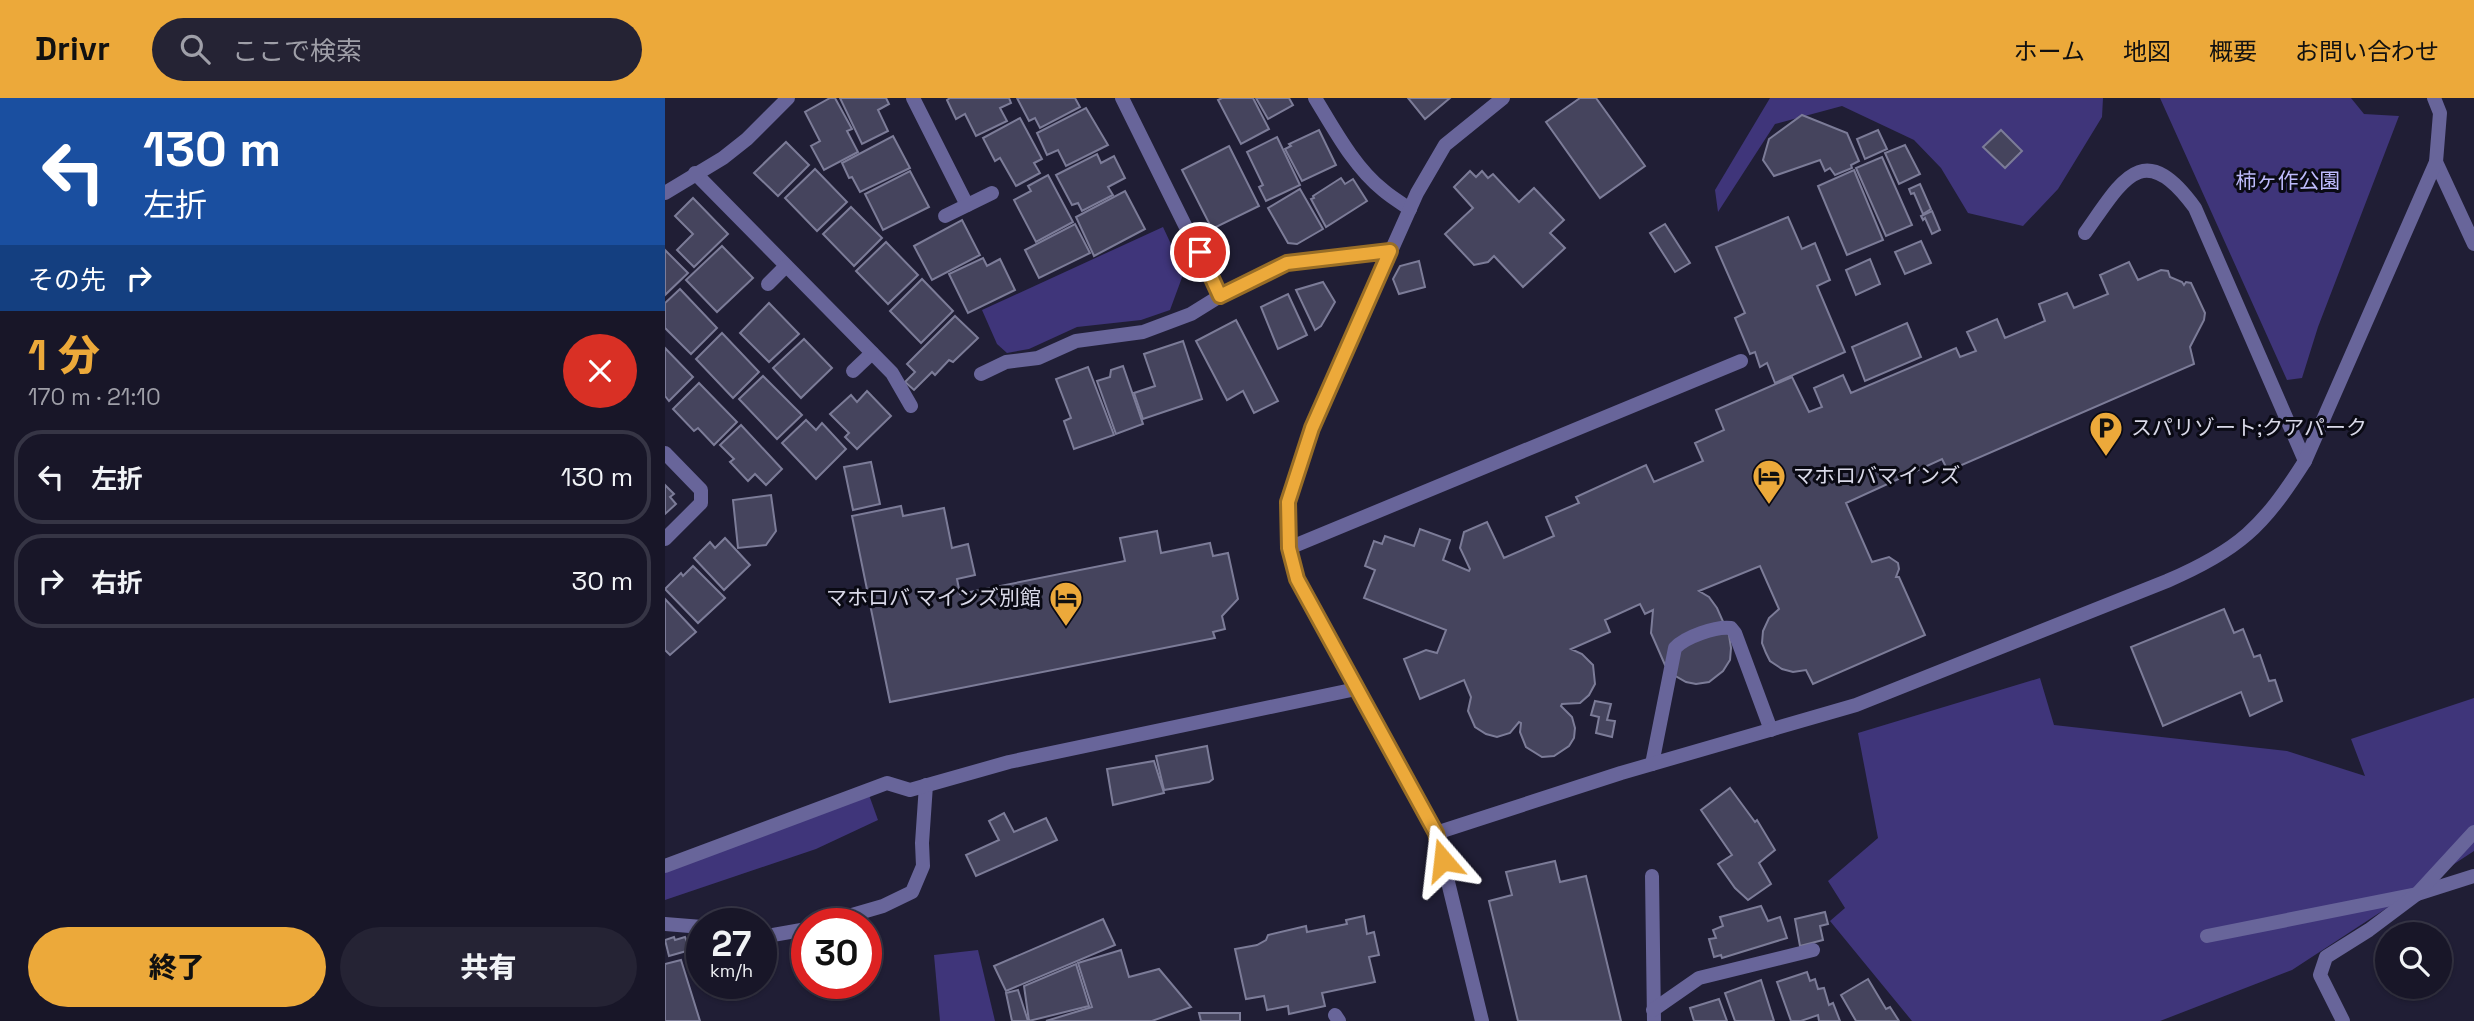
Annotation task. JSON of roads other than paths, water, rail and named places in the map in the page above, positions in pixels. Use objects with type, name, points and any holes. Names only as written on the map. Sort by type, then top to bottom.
[{"type":"street","points":[[665,193],[723,158],[747,139],[788,98]]},
{"type":"street","points":[[913,98],[967,205]]},
{"type":"street","points":[[1122,98],[1220,296]]},
{"type":"street","points":[[1315,98],[1366,172],[1382,190],[1410,209]]},
{"type":"street","points":[[1436,833],[1652,764],[1856,705],[2203,565],[2237,545],[2260,523],[2286,491],[2305,461],[2436,162],[2440,113],[2434,98]]},
{"type":"street","points":[[1482,1021],[1436,833],[1297,579],[1289,548],[1288,502],[1308,438],[1410,209],[1445,145],[1494,100]]},
{"type":"street","points":[[2436,162],[2474,244]]},
{"type":"street","points":[[2085,233],[2130,174],[2151,170],[2160,172],[2185,195],[2195,208],[2305,461]]},
{"type":"street","points":[[695,173],[892,373],[911,406]]},
{"type":"street","points":[[945,216],[992,192]]},
{"type":"street","points":[[981,374],[1006,362],[1038,358],[1076,341],[1143,332],[1191,314],[1220,296],[1287,263],[1390,251]]},
{"type":"street","points":[[768,284],[786,266]]},
{"type":"street","points":[[853,371],[872,353]]},
{"type":"street","points":[[1289,548],[1741,361]]},
{"type":"street","points":[[665,453],[701,490],[701,503],[665,539]]},
{"type":"street","points":[[1652,764],[1675,648],[1682,642],[1720,628],[1731,628],[1735,633],[1771,730]]},
{"type":"street","points":[[665,866],[887,783],[910,790],[1009,762],[1356,689]]},
{"type":"street","points":[[876,908],[912,892],[923,866],[926,785]]},
{"type":"street","points":[[2343,1021],[2320,975],[2326,957],[2369,930],[2417,894],[2474,832]]},
{"type":"street","points":[[1652,876],[1653,1016]]},
{"type":"street","points":[[2207,936],[2417,894],[2474,876]]},
{"type":"street","points":[[665,924],[686,926]]},
{"type":"street","points":[[1653,1016],[1699,978],[1813,950]]},
{"type":"place","name":"スパリゾート;クアパーク","points":[[2106,458]]},
{"type":"place","name":"マホロバマインズ","points":[[1769,506]]},
{"type":"place","name":"マホロバ マインズ別館","points":[[1066,628]]},
{"type":"park label","name":"柿ヶ作公園","points":[[2288,181]]}]
